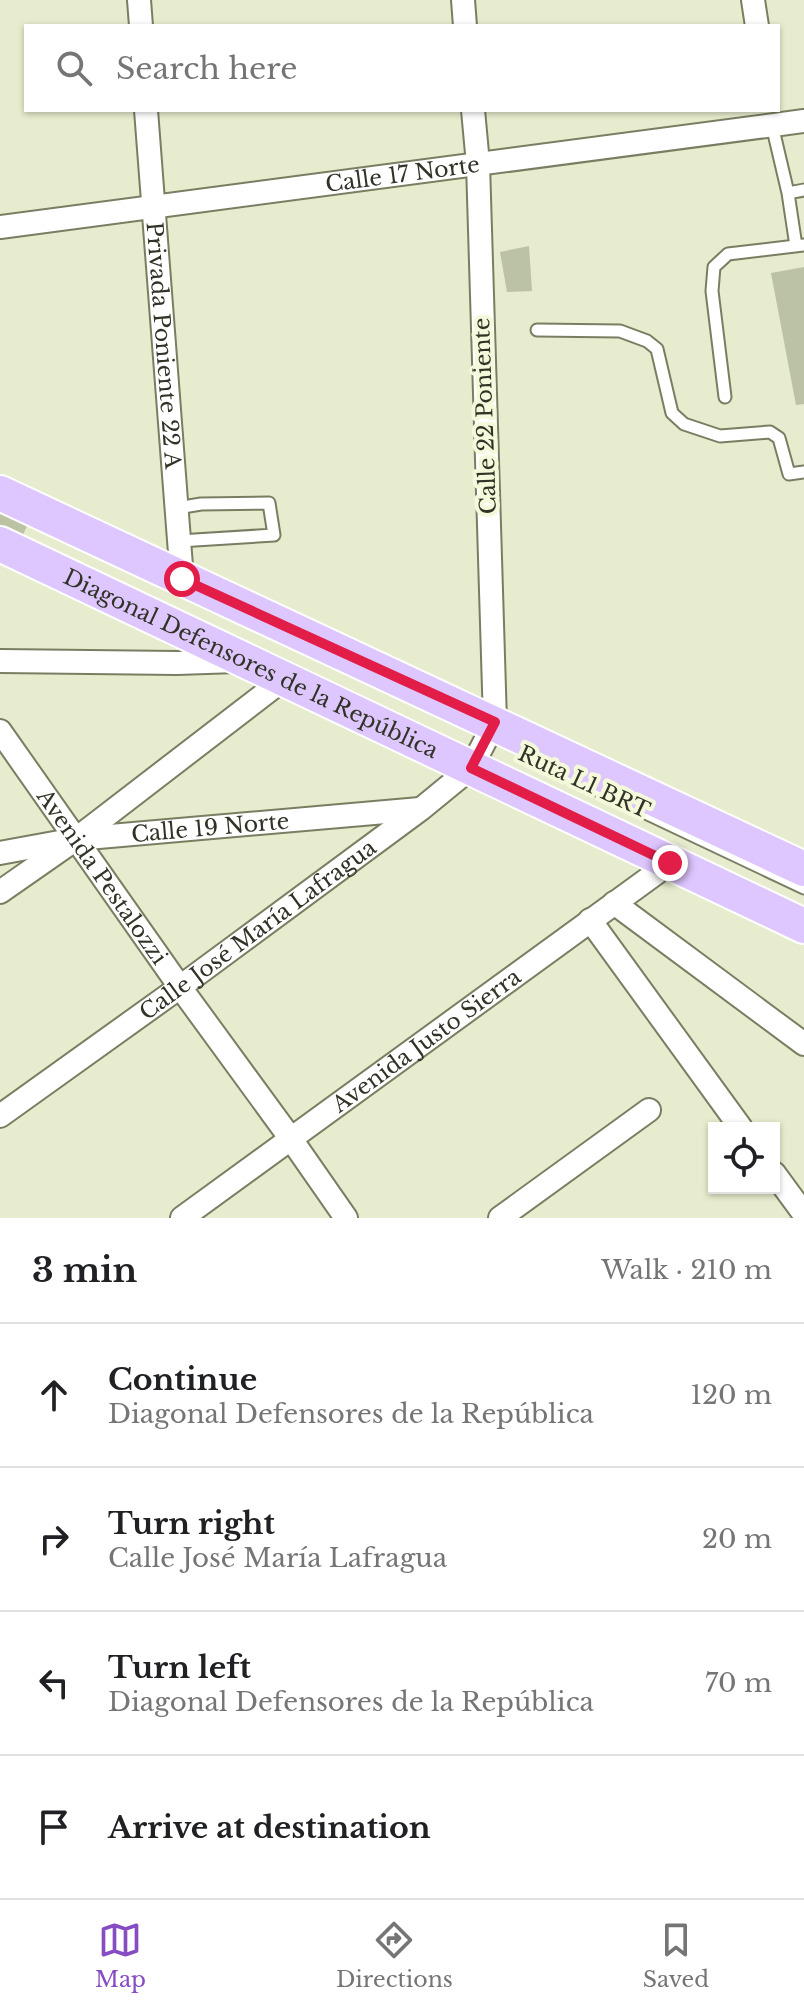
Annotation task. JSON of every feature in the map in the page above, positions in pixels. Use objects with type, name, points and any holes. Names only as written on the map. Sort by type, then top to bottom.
[{"type":"main road","name":"Diagonal Defensores de la República","points":[[0,493],[182,579],[482,746],[670,863],[804,926]]},
{"type":"main road","name":"Diagonal Defensores de la República","points":[[0,544],[284,679],[482,746],[804,869]]},
{"type":"street","points":[[139,0],[141,24]]},
{"type":"street","points":[[463,0],[465,24]]},
{"type":"street","points":[[753,0],[757,24]]},
{"type":"street","name":"Privada Poniente 22 A","points":[[146,112],[182,579]]},
{"type":"street","name":"Calle 22 Poniente","points":[[473,112],[478,164],[482,746]]},
{"type":"street","name":"Calle 17 Norte","points":[[0,227],[478,164],[771,118],[804,121]]},
{"type":"street","points":[[0,661],[246,661]]},
{"type":"street","points":[[0,892],[76,839],[284,679]]},
{"type":"street","name":"Avenida Pestalozzi","points":[[0,731],[346,1218]]},
{"type":"street","name":"Calle José María Lafragua","points":[[0,1116],[421,809],[482,746]]},
{"type":"street","name":"Calle 19 Norte","points":[[0,853],[76,839],[421,809]]},
{"type":"street","name":"Avenida Justo Sierra","points":[[182,1218],[670,863]]},
{"type":"street","points":[[614,903],[804,1044]]},
{"type":"street","points":[[590,920],[737,1122]]},
{"type":"street","points":[[500,1218],[649,1110]]},
{"type":"street","points":[[780,1181],[804,1214]]},
{"type":"lane","points":[[725,397],[712,291],[714,267],[728,254],[800,245],[771,118]]},
{"type":"lane","points":[[788,193],[804,190]]},
{"type":"lane","points":[[537,330],[620,331],[647,341],[657,349],[672,413],[684,424],[720,436],[770,432],[779,438],[789,474],[804,472]]},
{"type":"lane","points":[[177,508],[201,504],[269,503],[274,535],[179,541]]},
{"type":"lane","name":"Ruta L1 BRT","points":[[573,779],[804,888]]},
{"type":"building","points":[[529,246],[532,291],[507,292],[500,252]]},
{"type":"building","points":[[804,267],[804,404],[796,405],[771,273]]},
{"type":"building","points":[[0,513],[27,526],[22,537],[0,526]]},
{"type":"route","points":[[182,579],[495,722],[471,768],[670,863]]}]
